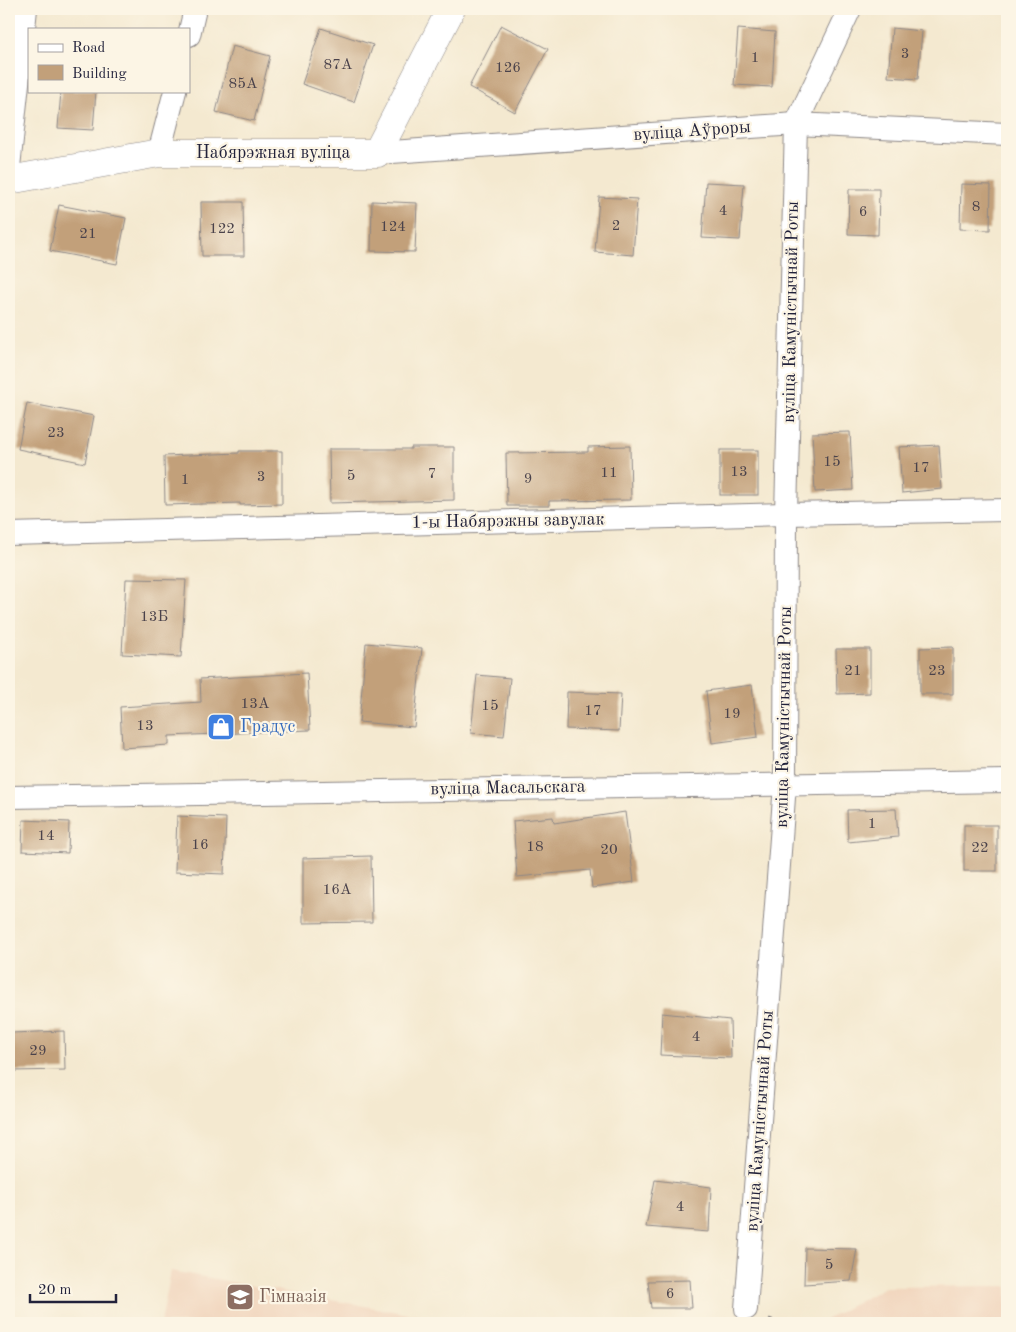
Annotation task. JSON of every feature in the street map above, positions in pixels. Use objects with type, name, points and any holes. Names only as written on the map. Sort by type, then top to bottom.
[{"type":"street","points":[[9,167],[26,9]]},
{"type":"street","points":[[190,31],[195,9]]},
{"type":"street","points":[[377,153],[451,9]]},
{"type":"street","points":[[796,124],[850,9]]},
{"type":"street","points":[[159,153],[175,92]]},
{"type":"street","name":"вуліца Аўроры","points":[[377,153],[796,124],[1007,134]]},
{"type":"street","name":"вуліца Камуністычнай Роты","points":[[746,1309],[785,784],[786,514],[796,124]]},
{"type":"street","name":"Набярэжная вуліца","points":[[9,180],[159,153],[377,153]]},
{"type":"street","name":"1-ы Набярэжны завулак","points":[[9,534],[1007,510]]},
{"type":"street","name":"вуліца Масальскага","points":[[9,797],[1007,781]]},
{"type":"shaded area","name":"Гімназія","points":[[171,1271],[458,1323],[161,1323]]},
{"type":"shaded area","points":[[1007,1286],[1007,1323],[820,1323],[885,1287]]},
{"type":"building","points":[[501,25],[548,49],[515,112],[469,87]]},
{"type":"building","points":[[321,28],[373,45],[354,102],[302,84]]},
{"type":"building","points":[[892,28],[922,31],[918,79],[888,77]]},
{"type":"building","points":[[738,29],[775,32],[772,87],[734,85]]},
{"type":"building","points":[[232,46],[270,56],[254,121],[216,112]]},
{"type":"building","points":[[61,92],[96,92],[93,130],[58,128]]},
{"type":"building","points":[[706,182],[744,184],[740,240],[702,238]]},
{"type":"building","points":[[961,184],[991,185],[990,230],[960,229]]},
{"type":"building","points":[[849,189],[879,189],[878,235],[848,234]]},
{"type":"building","points":[[599,197],[637,199],[633,255],[595,252]]},
{"type":"building","points":[[372,201],[417,203],[415,252],[371,251]]},
{"type":"building","points":[[201,202],[243,202],[244,256],[202,256]]},
{"type":"building","points":[[59,205],[126,218],[117,264],[50,251]]},
{"type":"building","points":[[27,403],[94,416],[85,463],[18,449]]},
{"type":"building","points":[[850,432],[853,490],[815,492],[812,433]]},
{"type":"building","points":[[939,445],[942,489],[902,493],[899,447]]},
{"type":"building","points":[[630,446],[631,500],[549,501],[549,506],[507,506],[506,453],[588,452],[588,447]]},
{"type":"building","points":[[411,447],[454,447],[454,500],[330,503],[329,449],[411,449]]},
{"type":"building","points":[[720,450],[758,450],[758,495],[720,495]]},
{"type":"building","points":[[239,451],[282,451],[282,504],[165,505],[164,456],[239,453]]},
{"type":"building","points":[[126,579],[186,580],[181,657],[122,654]]},
{"type":"building","points":[[366,643],[422,648],[414,727],[359,722]]},
{"type":"building","points":[[953,647],[953,694],[920,694],[920,648]]},
{"type":"building","points":[[836,649],[870,649],[870,693],[837,694]]},
{"type":"building","points":[[307,673],[310,730],[169,736],[169,745],[122,748],[120,707],[201,702],[200,679]]},
{"type":"building","points":[[477,675],[510,678],[504,736],[471,733]]},
{"type":"building","points":[[752,685],[758,737],[712,743],[706,691]]},
{"type":"building","points":[[567,692],[621,694],[619,731],[566,729]]},
{"type":"building","points":[[896,809],[898,837],[848,842],[847,810]]},
{"type":"building","points":[[625,812],[634,882],[592,888],[590,870],[517,877],[513,821],[553,817],[554,823]]},
{"type":"building","points":[[177,816],[226,818],[224,874],[175,872]]},
{"type":"building","points":[[23,820],[69,822],[68,853],[22,851]]},
{"type":"building","points":[[964,825],[997,825],[997,871],[964,871]]},
{"type":"building","points":[[371,856],[372,922],[303,923],[303,858]]},
{"type":"building","points":[[662,1013],[730,1020],[731,1058],[660,1055]]},
{"type":"building","points":[[64,1031],[65,1070],[12,1071],[11,1033]]},
{"type":"building","points":[[655,1180],[711,1187],[709,1232],[646,1227]]},
{"type":"building","points":[[805,1248],[857,1249],[851,1281],[804,1284]]},
{"type":"building","points":[[690,1280],[692,1308],[651,1308],[648,1281]]},
{"type":"place","name":"Градус","points":[[221,727]]},
{"type":"place","name":"Гімназія","points":[[240,1297]]}]
